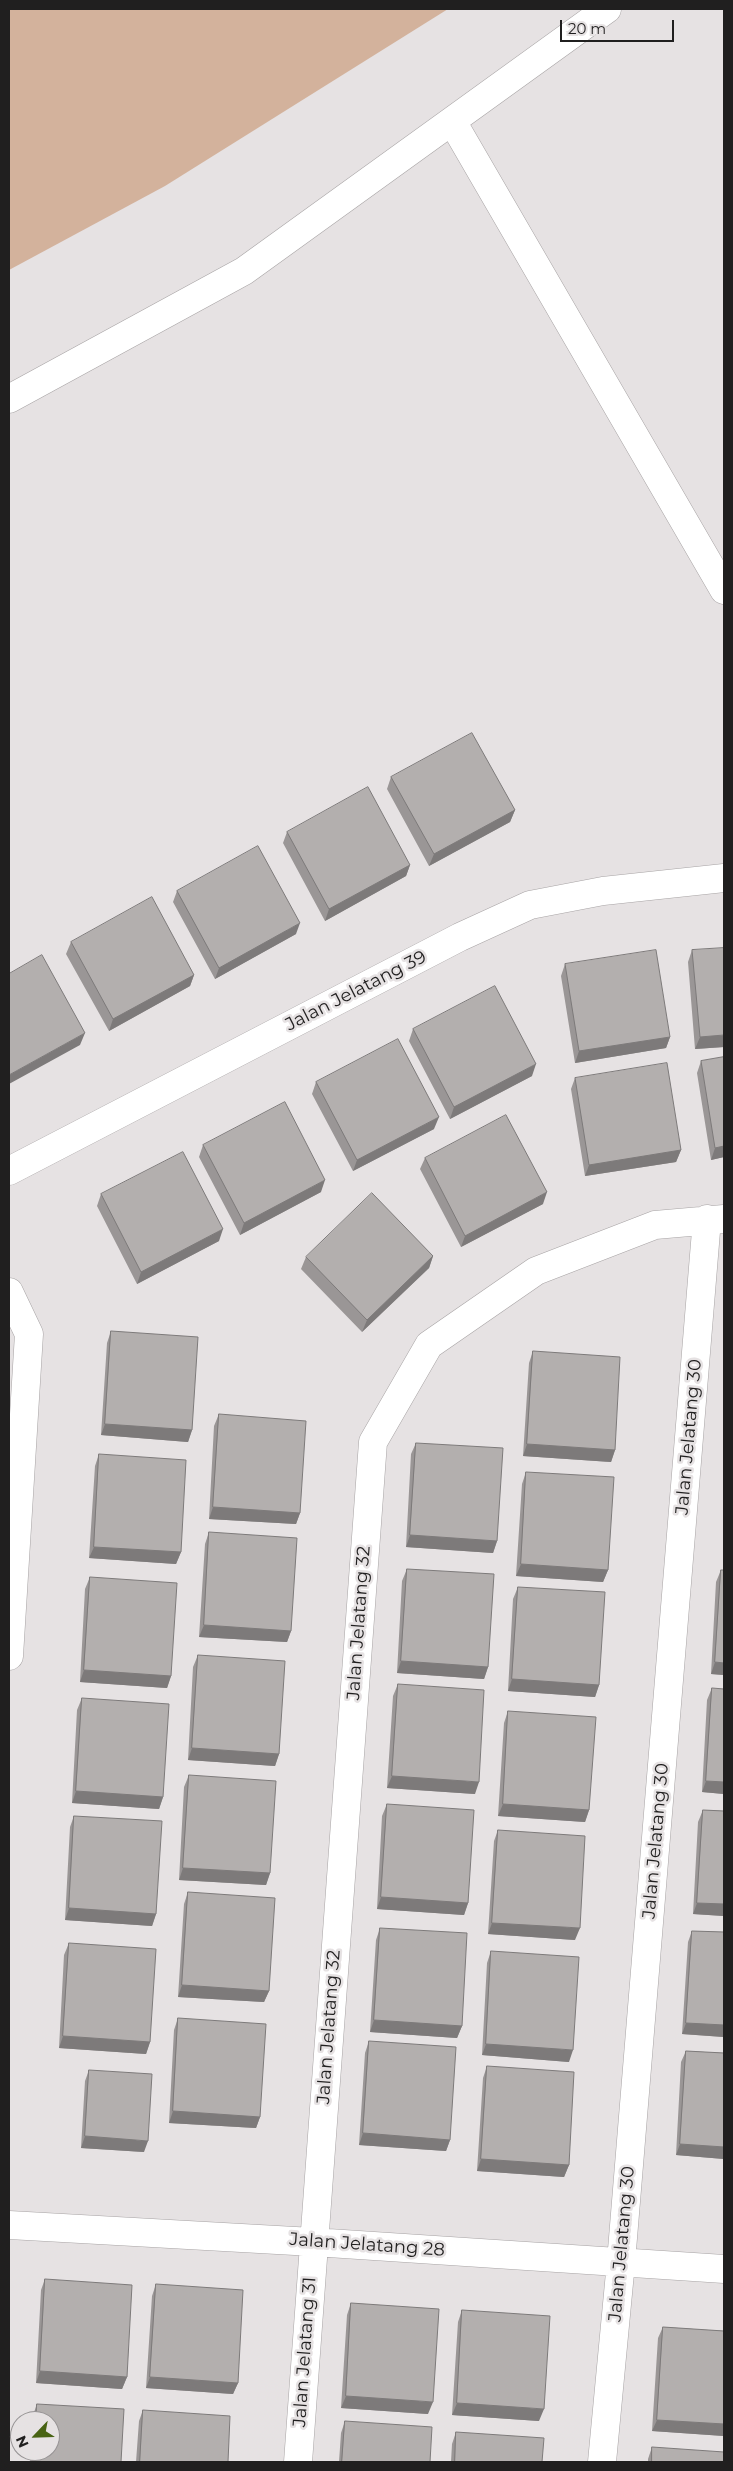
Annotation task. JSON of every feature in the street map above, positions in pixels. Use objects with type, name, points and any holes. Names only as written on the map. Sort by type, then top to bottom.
[{"type":"street","points":[[9,399],[244,271],[607,9]]},
{"type":"street","points":[[452,121],[724,590]]},
{"type":"street","name":"Jalan Jelatang 39","points":[[9,1171],[460,937],[530,905],[603,891],[724,878]]},
{"type":"street","name":"Jalan Jelatang 32","points":[[313,2242],[373,1442],[429,1345],[536,1271],[655,1224],[716,1219]]},
{"type":"street","name":"Jalan Jelatang 30","points":[[602,2462],[716,1219]]},
{"type":"street","points":[[9,1292],[29,1334],[9,1656]]},
{"type":"street","name":"Jalan Jelatang 28","points":[[9,2225],[313,2242],[724,2269]]},
{"type":"street","name":"Jalan Jelatang 31","points":[[298,2462],[313,2242]]},
{"type":"shaded area","points":[[9,9],[448,9],[165,186],[9,270]]},
{"type":"building","points":[[472,733],[515,810],[434,854],[391,777]]},
{"type":"building","points":[[368,787],[410,865],[329,909],[287,832]]},
{"type":"building","points":[[258,846],[300,923],[219,968],[177,891]]},
{"type":"building","points":[[152,897],[194,975],[113,1019],[71,942]]},
{"type":"building","points":[[724,948],[724,1035],[700,1037],[692,950]]},
{"type":"building","points":[[656,950],[670,1037],[579,1051],[565,964]]},
{"type":"building","points":[[42,955],[85,1033],[9,1075],[9,974]]},
{"type":"building","points":[[495,986],[536,1064],[454,1107],[413,1029]]},
{"type":"building","points":[[398,1039],[439,1117],[357,1160],[316,1082]]},
{"type":"building","points":[[724,1057],[724,1146],[715,1148],[701,1061]]},
{"type":"building","points":[[667,1063],[681,1150],[589,1165],[575,1078]]},
{"type":"building","points":[[285,1102],[325,1180],[244,1223],[203,1145]]},
{"type":"building","points":[[506,1115],[547,1192],[465,1236],[425,1158]]},
{"type":"building","points":[[183,1152],[223,1229],[141,1272],[101,1194]]},
{"type":"building","points":[[372,1193],[433,1256],[367,1320],[306,1257]]},
{"type":"building","points":[[111,1331],[198,1337],[192,1430],[105,1424]]},
{"type":"building","points":[[533,1351],[620,1357],[615,1450],[527,1444]]},
{"type":"building","points":[[219,1414],[306,1421],[300,1513],[213,1507]]},
{"type":"building","points":[[416,1443],[503,1448],[497,1541],[410,1535]]},
{"type":"building","points":[[99,1454],[186,1460],[181,1552],[94,1547]]},
{"type":"building","points":[[526,1472],[614,1477],[608,1570],[521,1564]]},
{"type":"building","points":[[209,1532],[297,1538],[291,1631],[204,1625]]},
{"type":"building","points":[[407,1569],[494,1574],[488,1667],[401,1661]]},
{"type":"building","points":[[721,1570],[724,1570],[724,1663],[715,1662]]},
{"type":"building","points":[[90,1577],[177,1583],[171,1676],[84,1670]]},
{"type":"building","points":[[518,1587],[605,1592],[599,1685],[512,1679]]},
{"type":"building","points":[[198,1655],[285,1661],[279,1754],[192,1748]]},
{"type":"building","points":[[398,1684],[484,1690],[479,1782],[392,1776]]},
{"type":"building","points":[[712,1688],[724,1689],[724,1782],[706,1781]]},
{"type":"building","points":[[82,1698],[169,1704],[163,1797],[76,1791]]},
{"type":"building","points":[[508,1711],[596,1717],[589,1810],[503,1804]]},
{"type":"building","points":[[189,1775],[276,1781],[270,1873],[183,1868]]},
{"type":"building","points":[[387,1804],[474,1810],[468,1903],[381,1897]]},
{"type":"building","points":[[703,1810],[724,1811],[724,1904],[697,1903]]},
{"type":"building","points":[[74,1816],[162,1821],[156,1914],[69,1908]]},
{"type":"building","points":[[498,1830],[585,1836],[580,1928],[492,1923]]},
{"type":"building","points":[[188,1892],[275,1898],[269,1991],[182,1985]]},
{"type":"building","points":[[380,1928],[467,1933],[462,2026],[374,2020]]},
{"type":"building","points":[[692,1931],[724,1932],[724,2025],[686,2023]]},
{"type":"building","points":[[69,1943],[156,1949],[150,2042],[63,2036]]},
{"type":"building","points":[[491,1951],[579,1957],[573,2050],[486,2044]]},
{"type":"building","points":[[178,2018],[266,2024],[260,2117],[173,2111]]},
{"type":"building","points":[[369,2041],[456,2047],[450,2140],[363,2133]]},
{"type":"building","points":[[686,2051],[724,2053],[724,2147],[680,2144]]},
{"type":"building","points":[[487,2066],[574,2072],[569,2165],[481,2159]]},
{"type":"building","points":[[89,2070],[152,2074],[148,2141],[85,2136]]},
{"type":"building","points":[[45,2279],[132,2285],[127,2377],[40,2371]]},
{"type":"building","points":[[156,2284],[243,2290],[238,2383],[150,2377]]},
{"type":"building","points":[[351,2303],[439,2309],[433,2402],[346,2396]]},
{"type":"building","points":[[462,2310],[550,2316],[544,2409],[457,2403]]},
{"type":"building","points":[[663,2327],[724,2331],[724,2424],[657,2420]]},
{"type":"building","points":[[37,2404],[124,2409],[121,2462],[33,2462],[60,2461],[60,2411],[37,2411]]},
{"type":"building","points":[[143,2410],[230,2416],[228,2462],[140,2462]]},
{"type":"building","points":[[345,2421],[432,2427],[430,2462],[342,2462]]},
{"type":"building","points":[[456,2432],[544,2438],[542,2462],[455,2462]]},
{"type":"building","points":[[652,2447],[724,2452],[724,2462],[652,2462]]}]
